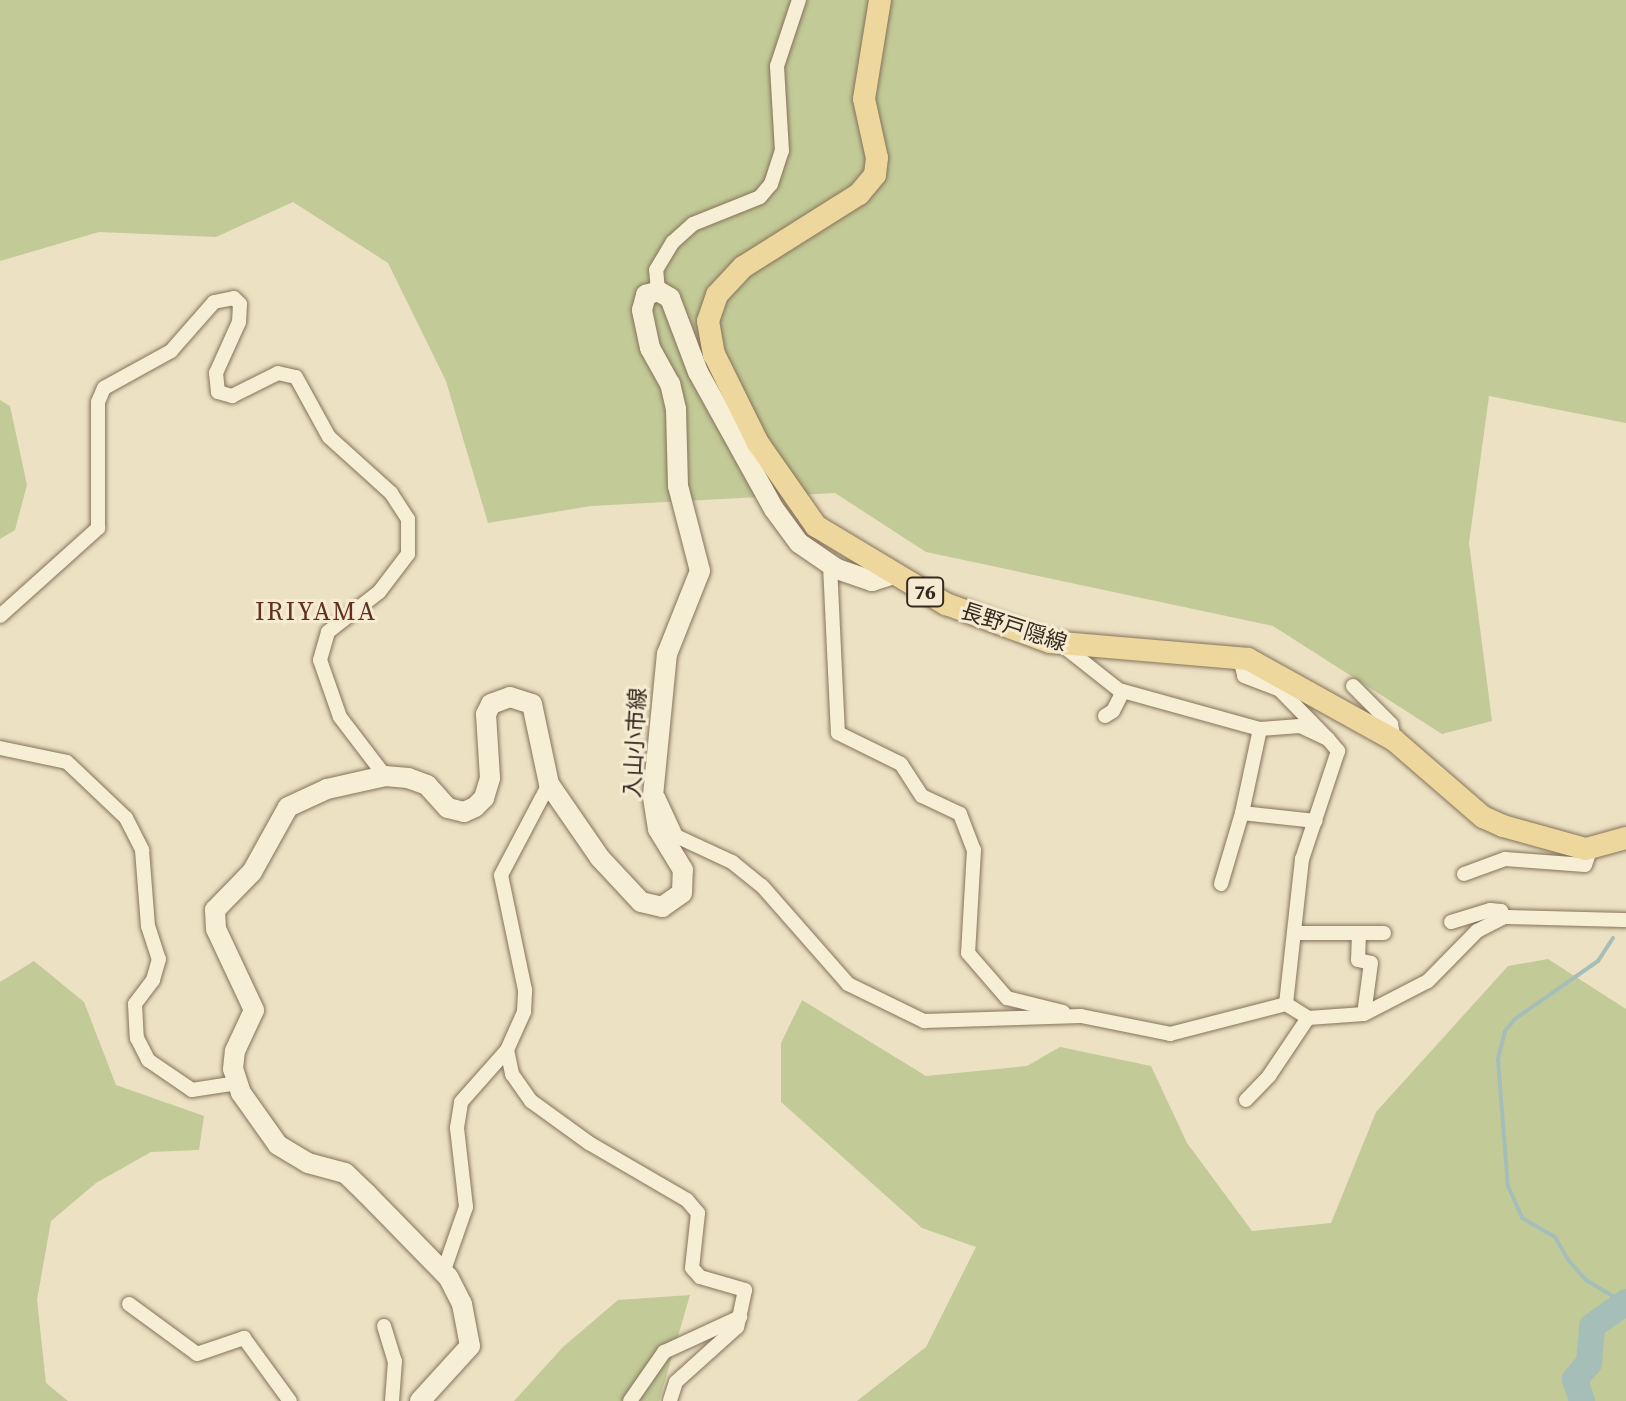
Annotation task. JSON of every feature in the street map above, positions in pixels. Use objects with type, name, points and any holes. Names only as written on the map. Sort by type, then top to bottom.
[{"type":"main road","name":"長野戸隠線","points":[[880,0],[864,99],[877,158],[875,175],[859,194],[743,267],[717,295],[708,321],[714,354],[789,494],[826,535],[978,618],[1062,645],[1240,658],[1295,680],[1394,740],[1483,817],[1555,843],[1591,848],[1626,838]]},
{"type":"main road","points":[[658,291],[670,298],[698,372],[774,509],[799,543],[830,565],[872,581],[894,574]]},
{"type":"main road","name":"入山小市線","points":[[237,1083],[235,1051],[254,1010],[216,929],[215,910],[252,872],[288,807],[327,789],[385,776],[427,785],[448,808],[464,812],[475,807],[484,798],[490,778],[486,714],[491,704],[510,697],[532,704],[538,716],[549,784],[600,858],[641,902],[662,907],[682,893],[683,870],[658,829],[653,796],[667,654],[700,571],[678,486],[676,409],[670,384],[650,348],[642,310],[646,295],[658,291]]},
{"type":"main road","points":[[237,1083],[278,1145],[308,1163],[345,1173],[443,1273],[462,1304],[470,1346],[420,1401]]},
{"type":"street","points":[[658,291],[656,270],[673,242],[700,219],[760,197],[771,184],[782,151],[777,66],[799,0]]},
{"type":"street","points":[[0,616],[98,528],[98,402],[104,388],[171,351],[214,302],[234,298],[240,304],[239,322],[216,373],[218,392],[232,396],[278,373],[296,377],[329,437],[391,493],[408,519],[408,554],[379,592],[328,632],[320,660],[340,717],[385,776]]},
{"type":"street","points":[[830,565],[838,733],[901,764],[922,796],[960,814],[974,850],[968,953],[983,975],[1007,998],[1170,1034],[1286,1004],[1308,1018],[1364,1014],[1428,981],[1477,931],[1504,917],[1626,920]]},
{"type":"street","points":[[1062,645],[1091,673],[1123,691],[1260,729],[1300,726],[1328,739]]},
{"type":"street","points":[[1240,658],[1244,676],[1280,690],[1338,751],[1337,764],[1302,859],[1298,933],[1290,946],[1286,1004]]},
{"type":"street","points":[[1353,686],[1391,724],[1394,740]]},
{"type":"street","points":[[1105,716],[1113,711],[1123,691]]},
{"type":"street","points":[[1221,884],[1242,813],[1260,729]]},
{"type":"street","points":[[0,748],[67,762],[126,818],[142,850],[148,926],[159,959],[153,980],[135,1004],[137,1038],[148,1060],[192,1090],[237,1083]]},
{"type":"street","points":[[443,1273],[466,1207],[458,1113],[466,1093],[507,1050],[524,1012],[525,990],[501,875],[549,784]]},
{"type":"street","points":[[653,796],[660,797],[676,836],[732,862],[762,886],[848,984],[924,1021],[1081,1016]]},
{"type":"street","points":[[1242,813],[1316,821]]},
{"type":"street","points":[[1464,874],[1505,859],[1585,865],[1591,848]]},
{"type":"street","points":[[1451,922],[1490,910],[1501,911],[1504,917]]},
{"type":"street","points":[[1298,933],[1384,933]]},
{"type":"street","points":[[1359,933],[1358,960],[1371,963],[1364,1014]]},
{"type":"street","points":[[1246,1100],[1269,1076],[1308,1018]]},
{"type":"street","points":[[507,1050],[512,1074],[531,1101],[589,1143],[687,1200],[698,1213],[692,1268],[700,1277],[745,1290],[743,1316],[676,1382],[670,1401]]},
{"type":"street","points":[[129,1304],[197,1354],[244,1338],[290,1401]]},
{"type":"street","points":[[630,1401],[664,1352],[743,1316]]},
{"type":"street","points":[[384,1326],[395,1361],[392,1401]]},
{"type":"green space","points":[[0,0],[1626,0],[1626,423],[1489,396],[1469,543],[1492,721],[1442,734],[1273,626],[926,552],[835,493],[591,506],[488,523],[446,381],[388,263],[293,202],[216,237],[99,232],[0,261]]},
{"type":"green space","points":[[0,400],[10,406],[27,485],[15,530],[0,539]]},
{"type":"green space","points":[[1548,959],[1626,1009],[1626,1401],[857,1401],[926,1347],[976,1247],[922,1228],[781,1102],[781,1043],[802,1000],[926,1076],[1027,1066],[1060,1047],[1151,1066],[1187,1143],[1252,1231],[1331,1223],[1376,1112],[1508,966]]},
{"type":"green space","points":[[34,961],[84,1002],[116,1085],[204,1116],[199,1150],[151,1152],[96,1183],[51,1221],[37,1300],[46,1383],[68,1401],[0,1401],[0,982]]},
{"type":"green space","points":[[690,1295],[659,1401],[514,1401],[563,1347],[618,1300]]},
{"type":"waterway","points":[[1613,938],[1598,961],[1515,1019],[1505,1031],[1498,1060],[1508,1186],[1522,1218],[1555,1237],[1569,1261],[1586,1280],[1616,1298],[1619,1307]]},
{"type":"waterway","points":[[1582,1401],[1575,1379],[1589,1363],[1592,1326],[1626,1302]]},
{"type":"district","name":"IRIYAMA","points":[[316,612]]}]
